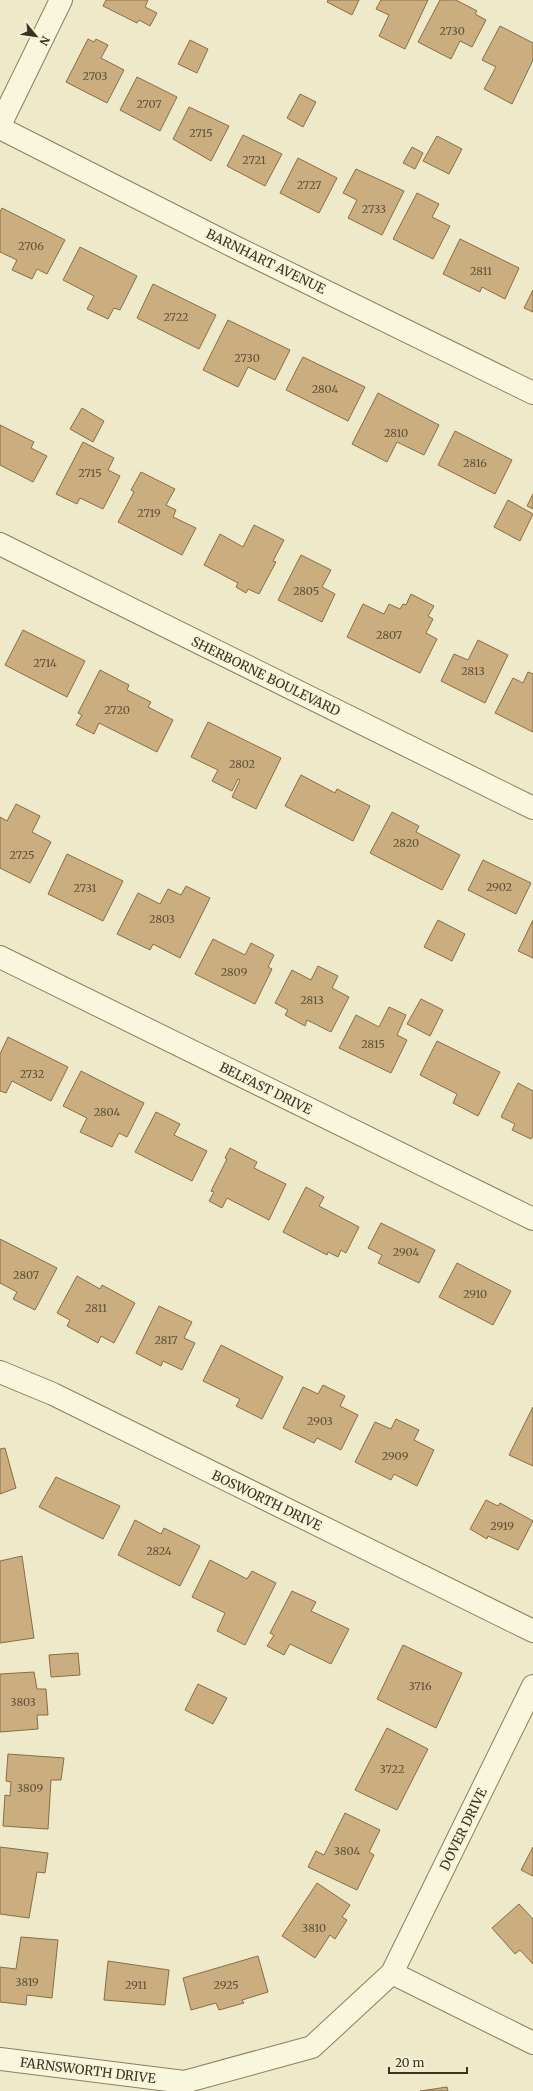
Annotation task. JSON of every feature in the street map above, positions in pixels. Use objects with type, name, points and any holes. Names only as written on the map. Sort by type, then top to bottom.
[{"type":"street","points":[[0,125],[61,0]]},
{"type":"street","name":"BARNHART AVENUE","points":[[0,128],[235,247],[533,393]]},
{"type":"street","name":"SHERBORNE BOULEVARD","points":[[0,544],[533,808]]},
{"type":"street","name":"BELFAST DRIVE","points":[[0,957],[533,1219]]},
{"type":"street","name":"BOSWORTH DRIVE","points":[[0,1372],[53,1394],[533,1631]]},
{"type":"street","name":"DOVER DRIVE","points":[[392,1973],[533,1686]]},
{"type":"street","points":[[392,1973],[533,2043]]},
{"type":"street","name":"FARNSWORTH DRIVE","points":[[0,2059],[184,2082],[312,2047],[392,1973]]},
{"type":"building","points":[[106,0],[148,0],[145,7],[157,13],[150,26],[139,20],[137,23],[103,6]]},
{"type":"building","points":[[328,0],[359,0],[352,15],[327,2]]},
{"type":"building","points":[[381,0],[428,0],[405,49],[379,36],[389,15],[376,9]]},
{"type":"building","points":[[440,0],[456,0],[477,11],[475,14],[486,20],[472,47],[460,41],[451,59],[418,42]]},
{"type":"building","points":[[500,26],[533,43],[533,60],[512,104],[484,89],[496,67],[482,60]]},
{"type":"building","points":[[88,39],[94,42],[96,39],[108,45],[101,58],[124,70],[107,103],[66,82]]},
{"type":"building","points":[[190,40],[208,49],[197,73],[178,64]]},
{"type":"building","points":[[137,77],[177,97],[160,131],[120,110]]},
{"type":"building","points":[[300,94],[316,102],[303,127],[287,118]]},
{"type":"building","points":[[189,107],[229,126],[211,161],[173,139]]},
{"type":"building","points":[[243,135],[282,154],[265,186],[227,166]]},
{"type":"building","points":[[437,136],[462,149],[449,174],[423,161]]},
{"type":"building","points":[[412,147],[423,153],[415,169],[403,163]]},
{"type":"building","points":[[298,158],[337,178],[319,213],[280,193]]},
{"type":"building","points":[[356,169],[404,191],[382,235],[348,218],[357,200],[343,193]]},
{"type":"building","points":[[417,193],[439,204],[432,217],[450,226],[433,259],[393,239]]},
{"type":"building","points":[[2,208],[65,240],[47,274],[37,269],[32,279],[12,270],[17,260],[0,252],[0,212]]},
{"type":"building","points":[[460,239],[519,268],[505,299],[482,287],[480,292],[443,274]]},
{"type":"building","points":[[80,247],[137,276],[120,310],[114,308],[108,319],[87,309],[94,296],[63,280]]},
{"type":"building","points":[[153,284],[216,315],[199,349],[137,318]]},
{"type":"building","points":[[533,290],[533,312],[524,308]]},
{"type":"building","points":[[228,320],[290,350],[275,380],[248,367],[238,387],[203,370]]},
{"type":"building","points":[[303,357],[365,387],[348,421],[286,390]]},
{"type":"building","points":[[378,393],[439,425],[424,455],[397,442],[387,462],[352,444]]},
{"type":"building","points":[[82,408],[104,421],[93,442],[70,429]]},
{"type":"building","points":[[0,425],[34,442],[31,448],[47,456],[33,482],[0,465]]},
{"type":"building","points":[[455,431],[512,460],[495,494],[438,465]]},
{"type":"building","points":[[83,442],[114,458],[108,470],[120,476],[103,509],[80,498],[77,504],[56,494]]},
{"type":"building","points":[[141,472],[175,489],[166,505],[176,510],[173,517],[196,528],[182,555],[118,522],[134,492],[131,490]]},
{"type":"building","points":[[533,494],[533,509],[527,506]]},
{"type":"building","points":[[508,500],[533,514],[520,541],[494,527]]},
{"type":"building","points":[[254,525],[284,540],[273,561],[276,562],[259,594],[248,589],[246,593],[236,587],[238,583],[204,565],[220,534],[243,547]]},
{"type":"building","points":[[301,555],[331,570],[322,587],[335,594],[322,622],[278,600]]},
{"type":"building","points":[[411,594],[434,606],[428,616],[433,619],[426,633],[437,639],[420,673],[347,637],[363,604],[384,614],[389,604],[400,609],[403,604],[406,605]]},
{"type":"building","points":[[23,630],[85,661],[67,697],[5,665]]},
{"type":"building","points":[[478,640],[508,655],[485,703],[441,681],[454,654],[468,660]]},
{"type":"building","points":[[100,670],[129,685],[127,690],[151,702],[148,707],[173,720],[157,752],[99,723],[94,734],[76,725],[82,715],[78,713]]},
{"type":"building","points":[[528,672],[533,674],[533,732],[495,713],[513,678],[523,683]]},
{"type":"building","points":[[208,722],[281,758],[256,809],[232,797],[240,780],[238,779],[232,791],[212,781],[218,770],[191,757]]},
{"type":"building","points":[[301,775],[335,793],[337,789],[370,806],[353,841],[285,806]]},
{"type":"building","points":[[16,804],[40,816],[32,832],[51,842],[30,883],[0,868],[0,817],[7,821]]},
{"type":"building","points":[[392,812],[419,826],[416,832],[460,855],[442,890],[370,853]]},
{"type":"building","points":[[67,854],[123,881],[103,921],[48,894]]},
{"type":"building","points":[[483,860],[531,883],[516,914],[468,890]]},
{"type":"building","points":[[186,886],[210,898],[180,958],[153,944],[150,950],[117,934],[138,893],[160,904],[168,889],[181,895]]},
{"type":"building","points":[[438,920],[465,934],[452,961],[424,947]]},
{"type":"building","points":[[533,920],[533,958],[518,951]]},
{"type":"building","points":[[213,939],[245,955],[251,943],[274,955],[268,967],[272,969],[255,1004],[195,974]]},
{"type":"building","points":[[318,966],[338,976],[332,988],[349,997],[331,1032],[307,1020],[305,1026],[285,1015],[288,1010],[275,1003],[292,970],[311,980]]},
{"type":"building","points":[[421,999],[443,1010],[430,1036],[407,1024]]},
{"type":"building","points":[[389,1007],[406,1015],[397,1035],[407,1040],[391,1073],[339,1048],[356,1015],[379,1027]]},
{"type":"building","points":[[8,1037],[68,1067],[51,1101],[12,1081],[6,1093],[0,1091],[0,1054]]},
{"type":"building","points":[[437,1041],[500,1072],[478,1116],[453,1103],[457,1094],[420,1075]]},
{"type":"building","points":[[81,1071],[144,1103],[127,1137],[119,1133],[112,1147],[80,1132],[87,1118],[63,1106]]},
{"type":"building","points":[[518,1083],[533,1091],[533,1136],[531,1139],[512,1130],[515,1124],[501,1117]]},
{"type":"building","points":[[156,1112],[180,1124],[174,1135],[207,1151],[192,1181],[135,1152]]},
{"type":"building","points":[[230,1148],[257,1162],[254,1168],[286,1184],[269,1220],[227,1198],[222,1208],[209,1201],[214,1192],[211,1191],[227,1159],[225,1158]]},
{"type":"building","points":[[306,1187],[324,1197],[319,1206],[359,1227],[346,1253],[341,1250],[338,1257],[328,1252],[327,1255],[283,1232]]},
{"type":"building","points":[[381,1223],[435,1250],[419,1283],[378,1263],[382,1255],[368,1248]]},
{"type":"building","points":[[0,1239],[57,1268],[35,1310],[13,1299],[17,1292],[0,1283]]},
{"type":"building","points":[[457,1263],[511,1291],[493,1325],[439,1297]]},
{"type":"building","points":[[77,1276],[100,1289],[102,1285],[135,1303],[114,1343],[101,1336],[98,1343],[67,1326],[70,1320],[57,1313]]},
{"type":"building","points":[[159,1306],[192,1322],[184,1338],[195,1343],[182,1370],[163,1361],[161,1366],[136,1353]]},
{"type":"building","points":[[221,1345],[283,1377],[262,1419],[236,1406],[240,1399],[203,1381]]},
{"type":"building","points":[[323,1385],[345,1396],[340,1406],[358,1415],[341,1450],[317,1438],[314,1443],[283,1428],[303,1387],[318,1394]]},
{"type":"building","points":[[533,1407],[533,1466],[509,1455]]},
{"type":"building","points":[[396,1419],[419,1430],[414,1440],[434,1450],[417,1486],[394,1474],[391,1480],[355,1462],[375,1422],[391,1429]]},
{"type":"building","points":[[5,1448],[16,1488],[0,1494],[0,1449]]},
{"type":"building","points":[[56,1477],[120,1506],[103,1539],[39,1507]]},
{"type":"building","points":[[486,1500],[498,1506],[500,1503],[533,1521],[518,1550],[488,1536],[487,1539],[470,1529]]},
{"type":"building","points":[[135,1520],[161,1534],[164,1528],[200,1546],[180,1586],[118,1555]]},
{"type":"building","points":[[22,1556],[34,1638],[0,1643],[0,1561]]},
{"type":"building","points":[[210,1560],[247,1579],[252,1571],[276,1583],[245,1645],[217,1631],[225,1613],[192,1597]]},
{"type":"building","points":[[292,1591],[316,1602],[311,1611],[349,1629],[331,1664],[290,1644],[284,1655],[267,1646],[274,1635],[270,1633]]},
{"type":"building","points":[[403,1645],[462,1673],[436,1728],[377,1699]]},
{"type":"building","points":[[78,1653],[80,1675],[51,1677],[49,1655]]},
{"type":"building","points":[[34,1672],[37,1689],[46,1689],[48,1715],[37,1715],[38,1729],[0,1732],[0,1674]]},
{"type":"building","points":[[198,1684],[227,1698],[213,1724],[185,1710]]},
{"type":"building","points":[[387,1728],[428,1749],[397,1810],[355,1790]]},
{"type":"building","points":[[8,1754],[64,1758],[61,1780],[51,1780],[48,1829],[3,1826],[5,1795],[10,1796],[11,1782],[6,1781]]},
{"type":"building","points":[[345,1813],[380,1830],[369,1852],[374,1855],[357,1890],[308,1867],[316,1851],[324,1855]]},
{"type":"building","points":[[0,1847],[48,1853],[45,1873],[37,1872],[29,1918],[0,1914]]},
{"type":"building","points":[[533,1847],[533,1876],[521,1870]]},
{"type":"building","points":[[317,1883],[350,1905],[342,1917],[347,1920],[335,1939],[330,1935],[315,1958],[282,1936]]},
{"type":"building","points":[[519,1904],[533,1919],[533,1964],[520,1950],[515,1954],[492,1928]]},
{"type":"building","points":[[21,1937],[58,1940],[52,1998],[27,1995],[26,2005],[0,2002],[0,1967],[16,1969]]},
{"type":"building","points":[[258,1956],[268,1992],[242,2000],[244,2003],[219,2010],[216,2003],[191,2010],[183,1978]]},
{"type":"building","points":[[108,1961],[169,1970],[165,2005],[104,2000]]},
{"type":"building","points":[[447,2087],[448,2091],[420,2091]]}]
